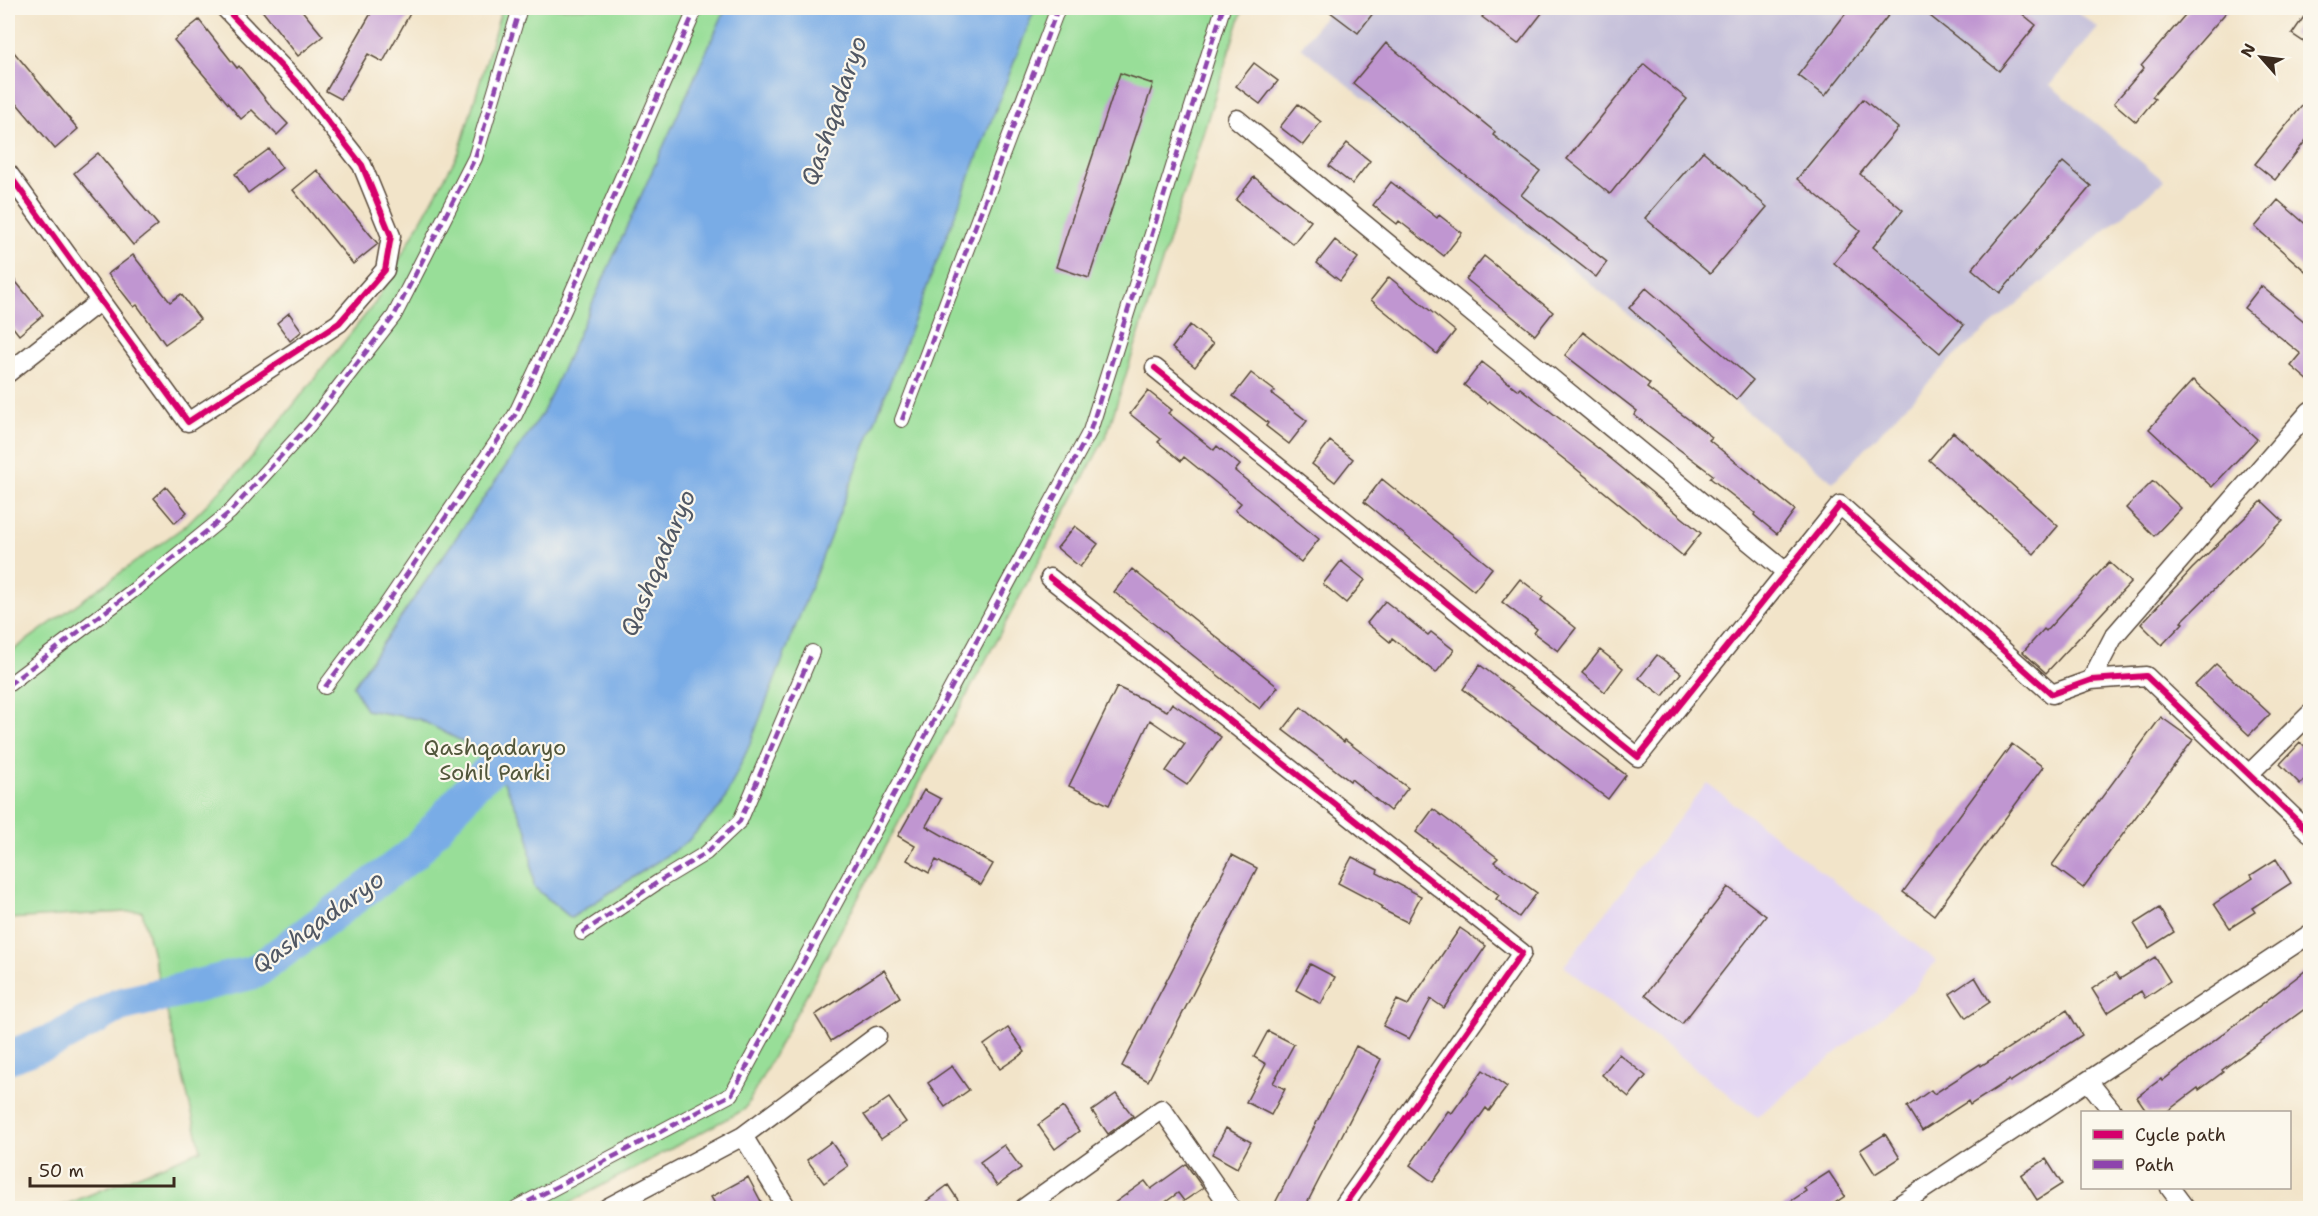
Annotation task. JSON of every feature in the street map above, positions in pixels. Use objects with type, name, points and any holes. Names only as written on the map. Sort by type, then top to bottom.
[{"type":"street","points":[[8,173],[188,422],[339,323],[385,270],[391,236],[362,165],[300,86],[225,8]]},
{"type":"street","points":[[8,685],[138,587],[230,512],[310,424],[394,316],[475,158],[520,8]]},
{"type":"street","points":[[325,687],[384,608],[514,415],[565,308],[696,8]]},
{"type":"street","points":[[902,420],[1058,8]]},
{"type":"street","points":[[516,1209],[732,1094],[1090,431],[1223,8]]},
{"type":"street","points":[[1237,119],[1786,572]]},
{"type":"street","points":[[8,373],[100,302]]},
{"type":"street","points":[[1155,368],[1638,757],[1840,505],[2052,694],[2091,680],[2146,676],[2310,833]]},
{"type":"street","points":[[2091,680],[2114,636],[2310,411]]},
{"type":"street","points":[[1050,578],[1522,953],[1342,1209]]},
{"type":"street","points":[[582,933],[706,853],[740,821],[812,652]]},
{"type":"street","points":[[2249,774],[2310,714]]},
{"type":"street","points":[[1895,1209],[2310,934]]},
{"type":"street","points":[[607,1209],[743,1137],[877,1036]]},
{"type":"street","points":[[2088,1081],[2111,1111]]},
{"type":"street","points":[[1024,1209],[1162,1109],[1231,1209]]},
{"type":"street","points":[[743,1137],[788,1209]]},
{"type":"street","points":[[2171,1189],[2186,1209]]},
{"type":"shaded area","points":[[1331,8],[2073,8],[2098,28],[2050,85],[2164,181],[1951,359],[1833,482],[1301,47]]},
{"type":"shaded area","points":[[1707,783],[1936,961],[1913,991],[1757,1117],[1564,966]]},
{"type":"green space","name":"Qashqadaryo Sohil Parki","points":[[502,8],[1243,8],[1107,434],[745,1109],[560,1208],[57,1208],[201,1150],[142,911],[8,919],[8,654],[185,526],[243,468],[375,303],[459,152]]},
{"type":"water","points":[[726,8],[1035,8],[750,744],[722,805],[686,843],[571,918],[534,887],[528,833],[505,784],[467,744],[419,719],[366,710],[353,686],[542,414]]},
{"type":"building","points":[[260,8],[300,8],[323,36],[298,56]]},
{"type":"building","points":[[374,8],[413,8],[383,62],[368,54],[341,99],[326,91]]},
{"type":"building","points":[[1325,8],[1377,8],[1358,33]]},
{"type":"building","points":[[1490,8],[1546,8],[1518,44],[1482,17]]},
{"type":"building","points":[[1850,8],[1894,8],[1825,96],[1798,75]]},
{"type":"building","points":[[1920,8],[2015,8],[2036,25],[1999,71]]},
{"type":"building","points":[[2191,8],[2230,8],[2152,97],[2155,99],[2136,122],[2114,103],[2144,68],[2141,66]]},
{"type":"building","points":[[2310,8],[2310,46],[2292,34]]},
{"type":"building","points":[[199,20],[237,68],[239,66],[288,124],[277,135],[252,110],[241,119],[174,40]]},
{"type":"building","points":[[1386,43],[1495,132],[1493,135],[1540,171],[1521,195],[1607,262],[1596,277],[1460,171],[1353,83]]},
{"type":"building","points":[[8,45],[78,129],[55,149],[8,93]]},
{"type":"building","points":[[1254,63],[1278,81],[1260,104],[1236,86]]},
{"type":"building","points":[[1644,64],[1687,99],[1610,194],[1567,159]]},
{"type":"building","points":[[1120,73],[1153,84],[1089,278],[1056,267]]},
{"type":"building","points":[[2310,96],[2310,135],[2275,180],[2255,164]]},
{"type":"building","points":[[1863,99],[1898,128],[1860,174],[1903,210],[1873,247],[1964,325],[1940,353],[1834,263],[1860,231],[1797,179]]},
{"type":"building","points":[[1298,104],[1321,122],[1303,145],[1280,127]]},
{"type":"building","points":[[1347,143],[1370,161],[1352,184],[1329,166]]},
{"type":"building","points":[[269,149],[282,168],[248,193],[235,174]]},
{"type":"building","points":[[1703,151],[1767,207],[1710,274],[1645,218]]},
{"type":"building","points":[[98,153],[158,225],[133,245],[74,173]]},
{"type":"building","points":[[2063,162],[2091,186],[2000,293],[1972,269]]},
{"type":"building","points":[[317,170],[378,244],[353,264],[293,190]]},
{"type":"building","points":[[1254,177],[1311,221],[1293,244],[1236,200]]},
{"type":"building","points":[[1391,182],[1437,218],[1439,215],[1462,233],[1444,256],[1399,221],[1397,224],[1373,205]]},
{"type":"building","points":[[2278,200],[2310,228],[2310,275],[2255,227]]},
{"type":"building","points":[[1335,240],[1358,258],[1340,281],[1317,263]]},
{"type":"building","points":[[133,255],[170,302],[181,294],[200,319],[165,344],[137,305],[134,307],[108,274]]},
{"type":"building","points":[[1484,256],[1553,312],[1535,335],[1466,279]]},
{"type":"building","points":[[8,272],[43,315],[19,335],[8,321]]},
{"type":"building","points":[[1389,277],[1455,331],[1437,354],[1371,300]]},
{"type":"building","points":[[2261,286],[2310,326],[2310,382],[2291,366],[2301,354],[2244,308]]},
{"type":"building","points":[[1646,288],[1753,380],[1736,400],[1629,308]]},
{"type":"building","points":[[289,313],[302,331],[290,341],[277,323]]},
{"type":"building","points":[[1190,325],[1213,344],[1195,367],[1172,348]]},
{"type":"building","points":[[1583,332],[1650,384],[1647,388],[1712,437],[1709,440],[1795,510],[1777,534],[1754,515],[1755,513],[1710,478],[1713,475],[1634,415],[1637,411],[1565,355]]},
{"type":"building","points":[[1482,362],[1518,390],[1520,388],[1599,449],[1701,533],[1683,556],[1569,463],[1489,401],[1487,403],[1464,385]]},
{"type":"building","points":[[1251,373],[1275,391],[1272,394],[1307,421],[1289,444],[1266,426],[1268,423],[1233,396]]},
{"type":"building","points":[[2193,380],[2257,439],[2212,487],[2149,429]]},
{"type":"building","points":[[1148,391],[1172,410],[1168,413],[1214,450],[1217,446],[1240,465],[1235,471],[1319,539],[1301,562],[1235,510],[1241,503],[1184,457],[1181,461],[1158,442],[1161,439],[1130,414]]},
{"type":"building","points":[[1953,432],[2058,526],[2034,554],[1929,460]]},
{"type":"building","points":[[1330,441],[1353,459],[1335,482],[1312,464]]},
{"type":"building","points":[[1382,479],[1492,568],[1474,591],[1364,502]]},
{"type":"building","points":[[2153,481],[2181,508],[2154,536],[2126,508]]},
{"type":"building","points":[[166,487],[187,512],[175,523],[154,498]]},
{"type":"building","points":[[2262,501],[2283,521],[2181,622],[2183,623],[2162,645],[2141,624],[2192,569]]},
{"type":"building","points":[[1075,526],[1098,544],[1080,567],[1057,548]]},
{"type":"building","points":[[1341,561],[1365,580],[1346,603],[1323,584]]},
{"type":"building","points":[[2109,562],[2131,582],[2046,673],[2023,652],[2044,629],[2046,631]]},
{"type":"building","points":[[1132,569],[1278,687],[1260,709],[1114,592]]},
{"type":"building","points":[[1520,579],[1543,597],[1541,600],[1576,628],[1558,651],[1534,633],[1537,629],[1502,602]]},
{"type":"building","points":[[1385,601],[1428,635],[1431,632],[1454,650],[1436,673],[1392,638],[1390,642],[1367,623]]},
{"type":"building","points":[[1600,650],[1623,668],[1605,692],[1582,673]]},
{"type":"building","points":[[1657,655],[1681,673],[1663,696],[1639,678]]},
{"type":"building","points":[[2216,664],[2270,714],[2249,735],[2195,685]]},
{"type":"building","points":[[1480,665],[1626,775],[1608,799],[1463,689]]},
{"type":"building","points":[[1117,687],[1167,711],[1172,703],[1221,737],[1187,785],[1166,771],[1185,744],[1150,720],[1109,805],[1069,786]]},
{"type":"building","points":[[1301,707],[1344,742],[1345,740],[1408,788],[1390,811],[1351,779],[1350,781],[1283,730]]},
{"type":"building","points":[[2161,717],[2193,740],[2083,888],[2052,865]]},
{"type":"building","points":[[2300,743],[2310,752],[2310,774],[2300,784],[2280,764]]},
{"type":"building","points":[[2012,744],[2043,767],[1934,915],[1903,892]]},
{"type":"building","points":[[924,790],[941,799],[926,826],[993,864],[981,885],[936,860],[929,873],[907,860],[915,846],[898,836]]},
{"type":"building","points":[[1433,809],[1498,858],[1494,862],[1537,893],[1519,917],[1496,899],[1499,895],[1416,832]]},
{"type":"building","points":[[1232,855],[1257,868],[1148,1081],[1122,1066]]},
{"type":"building","points":[[1352,857],[1421,896],[1407,922],[1338,883]]},
{"type":"building","points":[[2276,859],[2291,883],[2252,908],[2255,912],[2230,928],[2214,904],[2253,878],[2251,875]]},
{"type":"building","points":[[1728,887],[1766,916],[1682,1024],[1645,995]]},
{"type":"building","points":[[2159,908],[2174,932],[2149,948],[2134,924]]},
{"type":"building","points":[[1460,928],[1486,946],[1444,1008],[1431,999],[1409,1039],[1383,1026],[1397,1000],[1408,1005]]},
{"type":"building","points":[[2155,957],[2170,981],[2145,998],[2141,991],[2107,1013],[2092,989],[2116,973],[2120,979]]},
{"type":"building","points":[[1310,964],[1335,977],[1321,1004],[1296,990]]},
{"type":"building","points":[[2310,967],[2310,1005],[2222,1070],[2223,1072],[2199,1090],[2198,1088],[2168,1111],[2147,1111],[2137,1097],[2161,1079],[2162,1081]]},
{"type":"building","points":[[884,970],[900,997],[831,1041],[815,1015]]},
{"type":"building","points":[[1975,977],[1990,1002],[1966,1018],[1950,994]]},
{"type":"building","points":[[2067,1010],[2082,1035],[2010,1082],[2009,1080],[1970,1105],[1968,1101],[1922,1131],[1907,1107],[1931,1090],[1934,1094],[1980,1064],[1981,1066]]},
{"type":"building","points":[[1008,1028],[1025,1052],[1000,1069],[984,1045]]},
{"type":"building","points":[[1268,1031],[1294,1044],[1273,1083],[1285,1089],[1271,1115],[1246,1102],[1266,1064],[1254,1057]]},
{"type":"building","points":[[1356,1046],[1381,1059],[1304,1209],[1272,1209]]},
{"type":"building","points":[[1619,1054],[1646,1076],[1629,1097],[1602,1075]]},
{"type":"building","points":[[952,1066],[969,1090],[945,1107],[928,1083]]},
{"type":"building","points":[[1483,1070],[1507,1087],[1489,1111],[1486,1108],[1433,1182],[1410,1165],[1448,1111],[1452,1113]]},
{"type":"building","points":[[1116,1094],[1133,1116],[1108,1134],[1092,1111]]},
{"type":"building","points":[[889,1098],[906,1122],[881,1139],[864,1115]]},
{"type":"building","points":[[1063,1107],[1079,1131],[1055,1149],[1038,1125]]},
{"type":"building","points":[[1226,1128],[1251,1142],[1237,1168],[1212,1154]]},
{"type":"building","points":[[1885,1134],[1900,1158],[1875,1174],[1860,1150]]},
{"type":"building","points":[[831,1142],[848,1166],[824,1183],[807,1160]]},
{"type":"building","points":[[1004,1145],[1021,1168],[997,1186],[980,1162]]},
{"type":"building","points":[[2046,1159],[2062,1184],[2037,1200],[2021,1175]]},
{"type":"building","points":[[1186,1164],[1203,1188],[1184,1201],[1178,1193],[1156,1209],[1106,1209],[1145,1181],[1151,1189]]},
{"type":"building","points":[[1829,1172],[1845,1196],[1826,1209],[1779,1209],[1806,1191],[1804,1188]]},
{"type":"building","points":[[748,1177],[765,1209],[718,1209],[711,1197]]},
{"type":"building","points":[[948,1185],[964,1209],[916,1209]]},
{"type":"waterway","name":"Qashqadaryo","points":[[8,1057],[55,1040],[119,1005],[255,972],[414,853],[475,783],[527,739]]},
{"type":"marked path","points":[[8,685],[138,587],[230,512],[310,424],[394,316],[475,158],[520,8]]},
{"type":"marked path","points":[[325,687],[384,608],[515,415],[565,308],[696,8]]},
{"type":"marked path","points":[[902,420],[1058,8]]},
{"type":"marked path","points":[[516,1208],[732,1094],[1090,431],[1223,8]]},
{"type":"marked path","points":[[582,933],[706,853],[740,821],[812,652]]},
{"type":"cycle path","points":[[8,173],[188,422],[339,323],[385,270],[391,236],[362,165],[300,86],[225,8]]},
{"type":"cycle path","points":[[1155,368],[1638,757],[1840,505],[2052,694],[2091,680],[2146,676],[2310,833]]},
{"type":"cycle path","points":[[1050,578],[1522,953],[1342,1208]]}]
